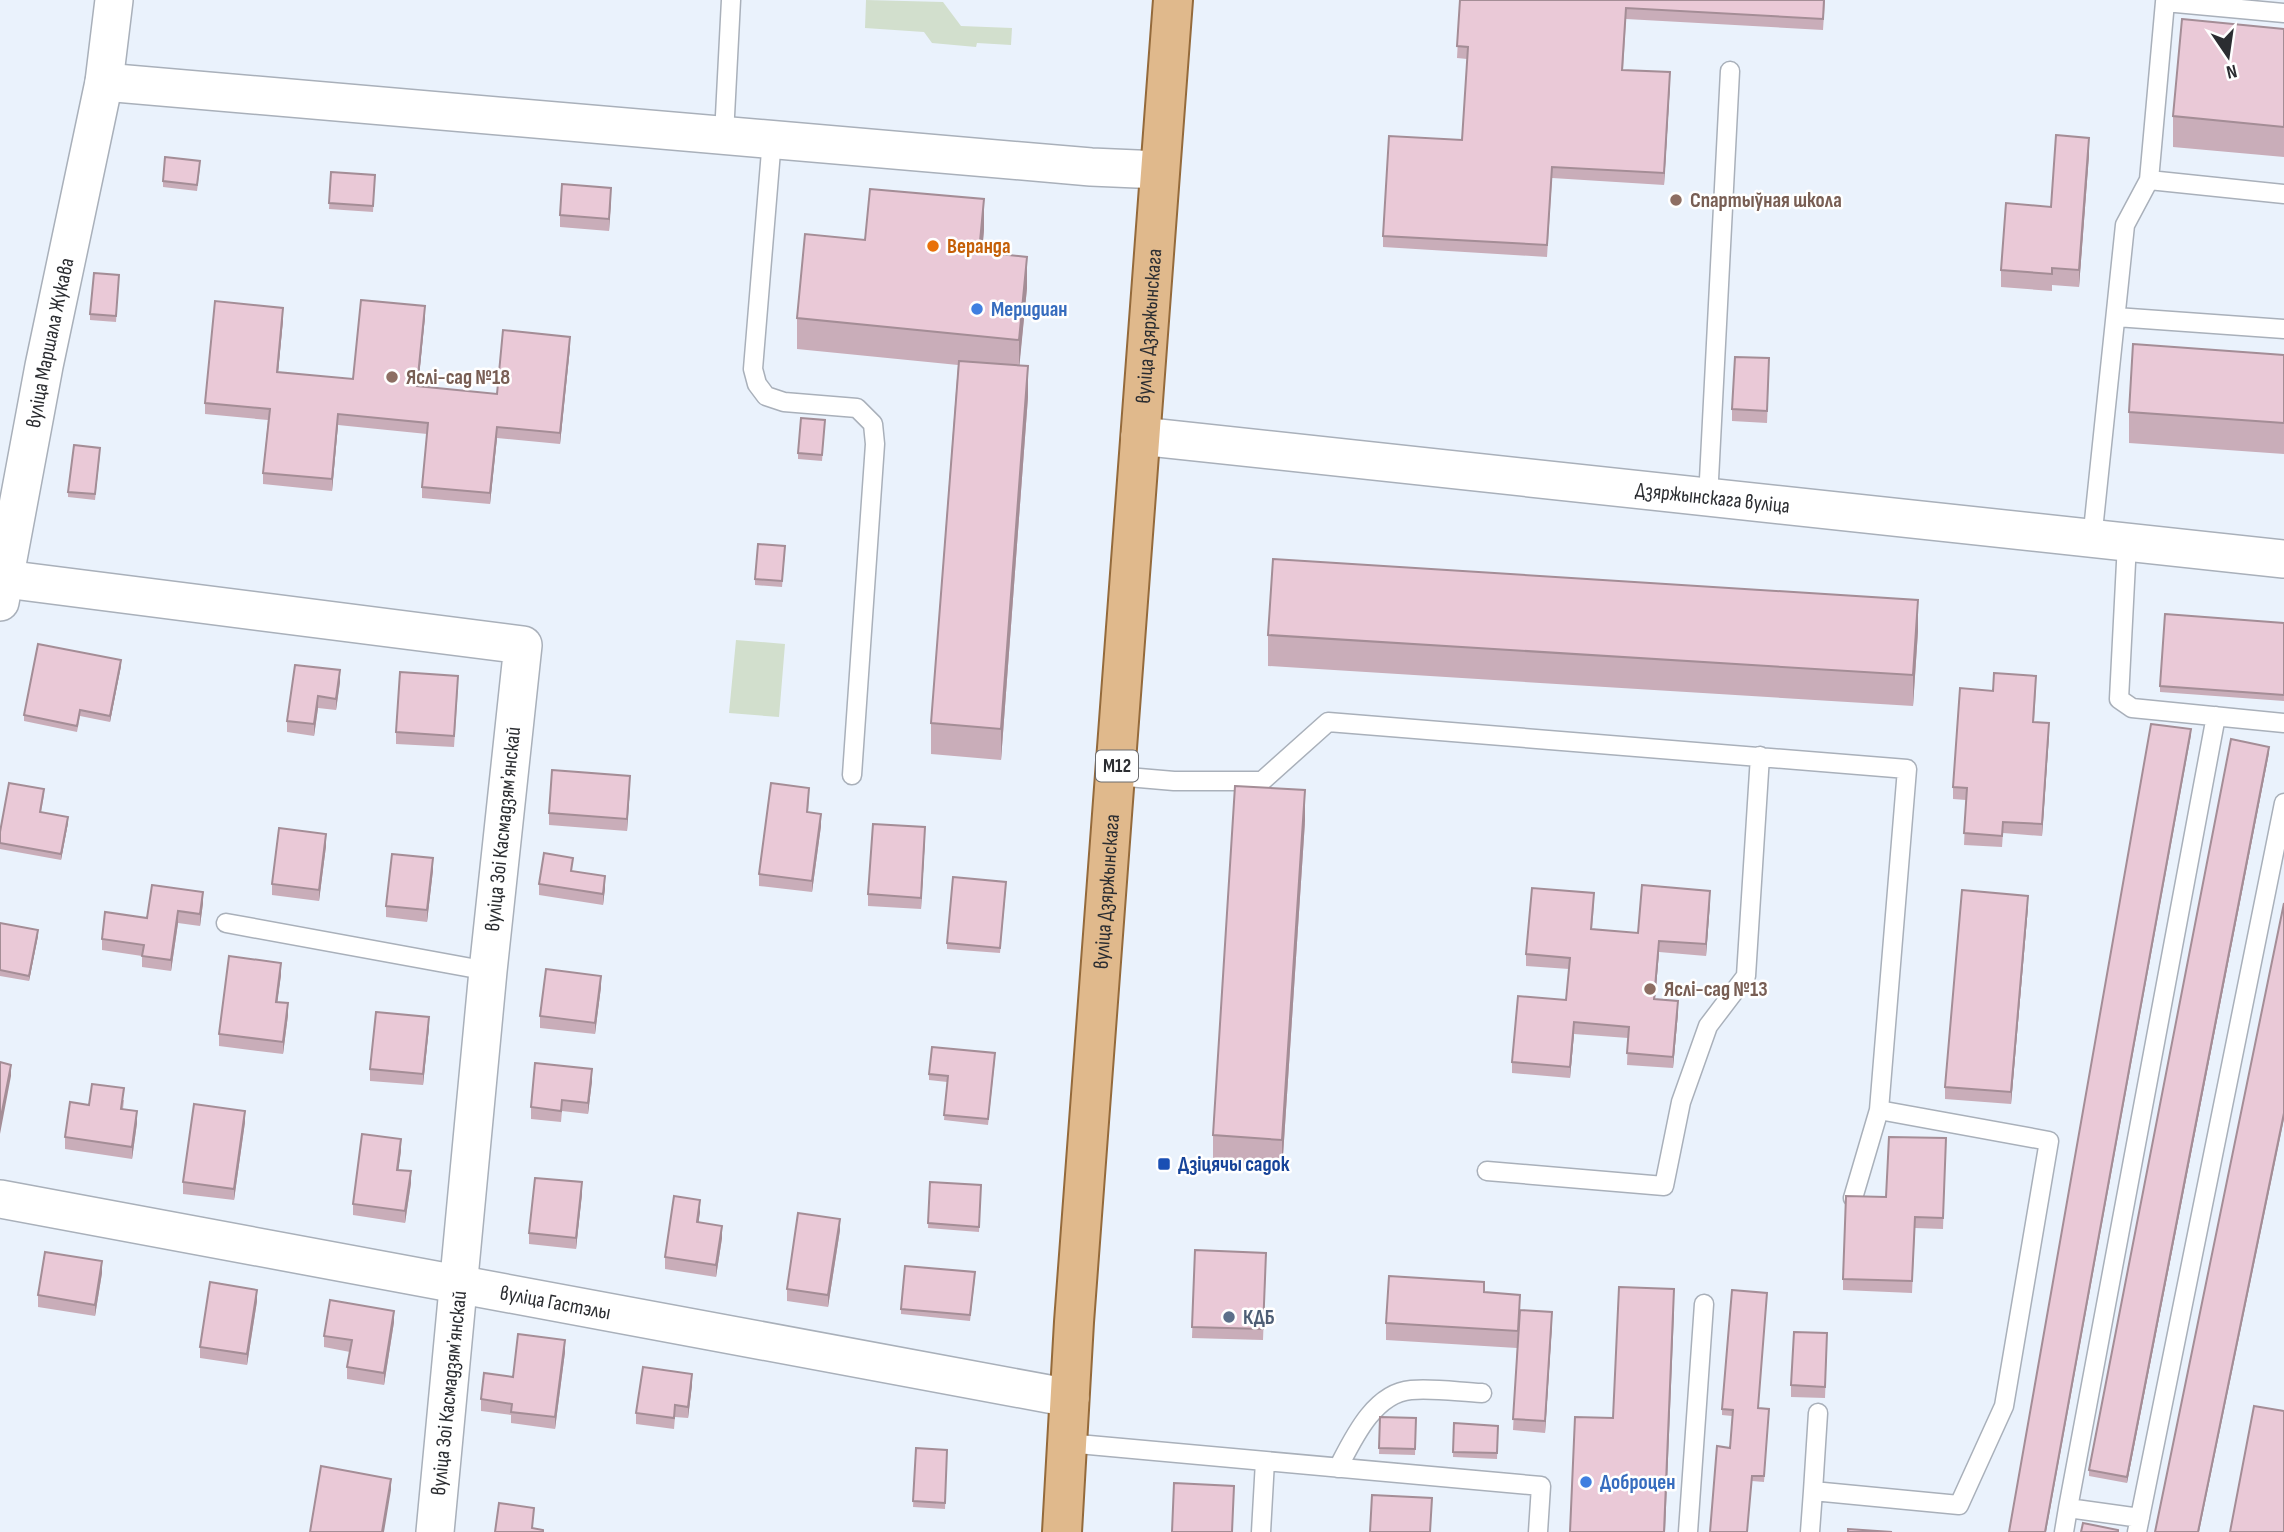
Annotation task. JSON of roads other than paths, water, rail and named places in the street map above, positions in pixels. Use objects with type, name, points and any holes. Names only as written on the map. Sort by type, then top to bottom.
[{"type":"main road","name":"вуліца Дзяржынскага","points":[[1062,1532],[1173,0]]},
{"type":"street","name":"вуліца Маршала Жукава","points":[[2,591],[44,366],[104,82],[114,0]]},
{"type":"street","points":[[104,82],[1160,170]]},
{"type":"street","name":"Дзяржынскага вуліца","points":[[1140,436],[1204,440],[1708,499],[2284,559]]},
{"type":"street","name":"вуліца Зоі Касмадзямʼянскай","points":[[2,591],[523,645],[488,971],[461,1285],[435,1532]]},
{"type":"street","name":"вуліца Гастэлы","points":[[0,1199],[1070,1398]]},
{"type":"lane","points":[[724,135],[732,0]]},
{"type":"lane","points":[[2284,13],[2165,2],[2148,180],[2125,225],[2116,317],[2109,542],[2119,699],[2132,708],[2284,723]]},
{"type":"lane","points":[[1708,499],[1730,71]]},
{"type":"lane","points":[[772,139],[753,369],[757,384],[766,396],[784,402],[857,408],[873,424],[875,444],[852,775]]},
{"type":"lane","points":[[2148,180],[2284,194]]},
{"type":"lane","points":[[2116,317],[2284,329]]},
{"type":"lane","points":[[2064,1532],[2216,716]]},
{"type":"lane","points":[[1116,776],[1174,781],[1262,781],[1328,722],[1907,769],[1879,1110],[1853,1198]]},
{"type":"lane","points":[[1487,1171],[1664,1186],[1681,1102],[1708,1026],[1746,976],[1760,756]]},
{"type":"lane","points":[[2068,1508],[2139,1525],[2284,803]]},
{"type":"lane","points":[[226,923],[488,971]]},
{"type":"lane","points":[[1813,1491],[1959,1505],[2004,1406],[2049,1141],[1879,1110]]},
{"type":"lane","points":[[1688,1532],[1704,1304]]},
{"type":"lane","points":[[1338,1468],[1359,1428],[1385,1401],[1408,1390],[1482,1393]]},
{"type":"lane","points":[[1810,1532],[1818,1413]]},
{"type":"lane","points":[[1067,1443],[1541,1486],[1538,1532]]},
{"type":"lane","points":[[1261,1532],[1265,1461]]},
{"type":"place","name":"Спартыўная школа","points":[[1676,200]]},
{"type":"place","name":"Веранда","points":[[933,246]]},
{"type":"place","name":"Меридиан","points":[[977,309]]},
{"type":"place","name":"Яслі-сад №18","points":[[392,377]]},
{"type":"place","name":"Яслі-сад №13","points":[[1650,989]]},
{"type":"place","name":"Дзіцячы садок","points":[[1164,1164]]},
{"type":"place","name":"КДБ","points":[[1229,1317]]},
{"type":"place","name":"Доброцен","points":[[1586,1482]]}]
